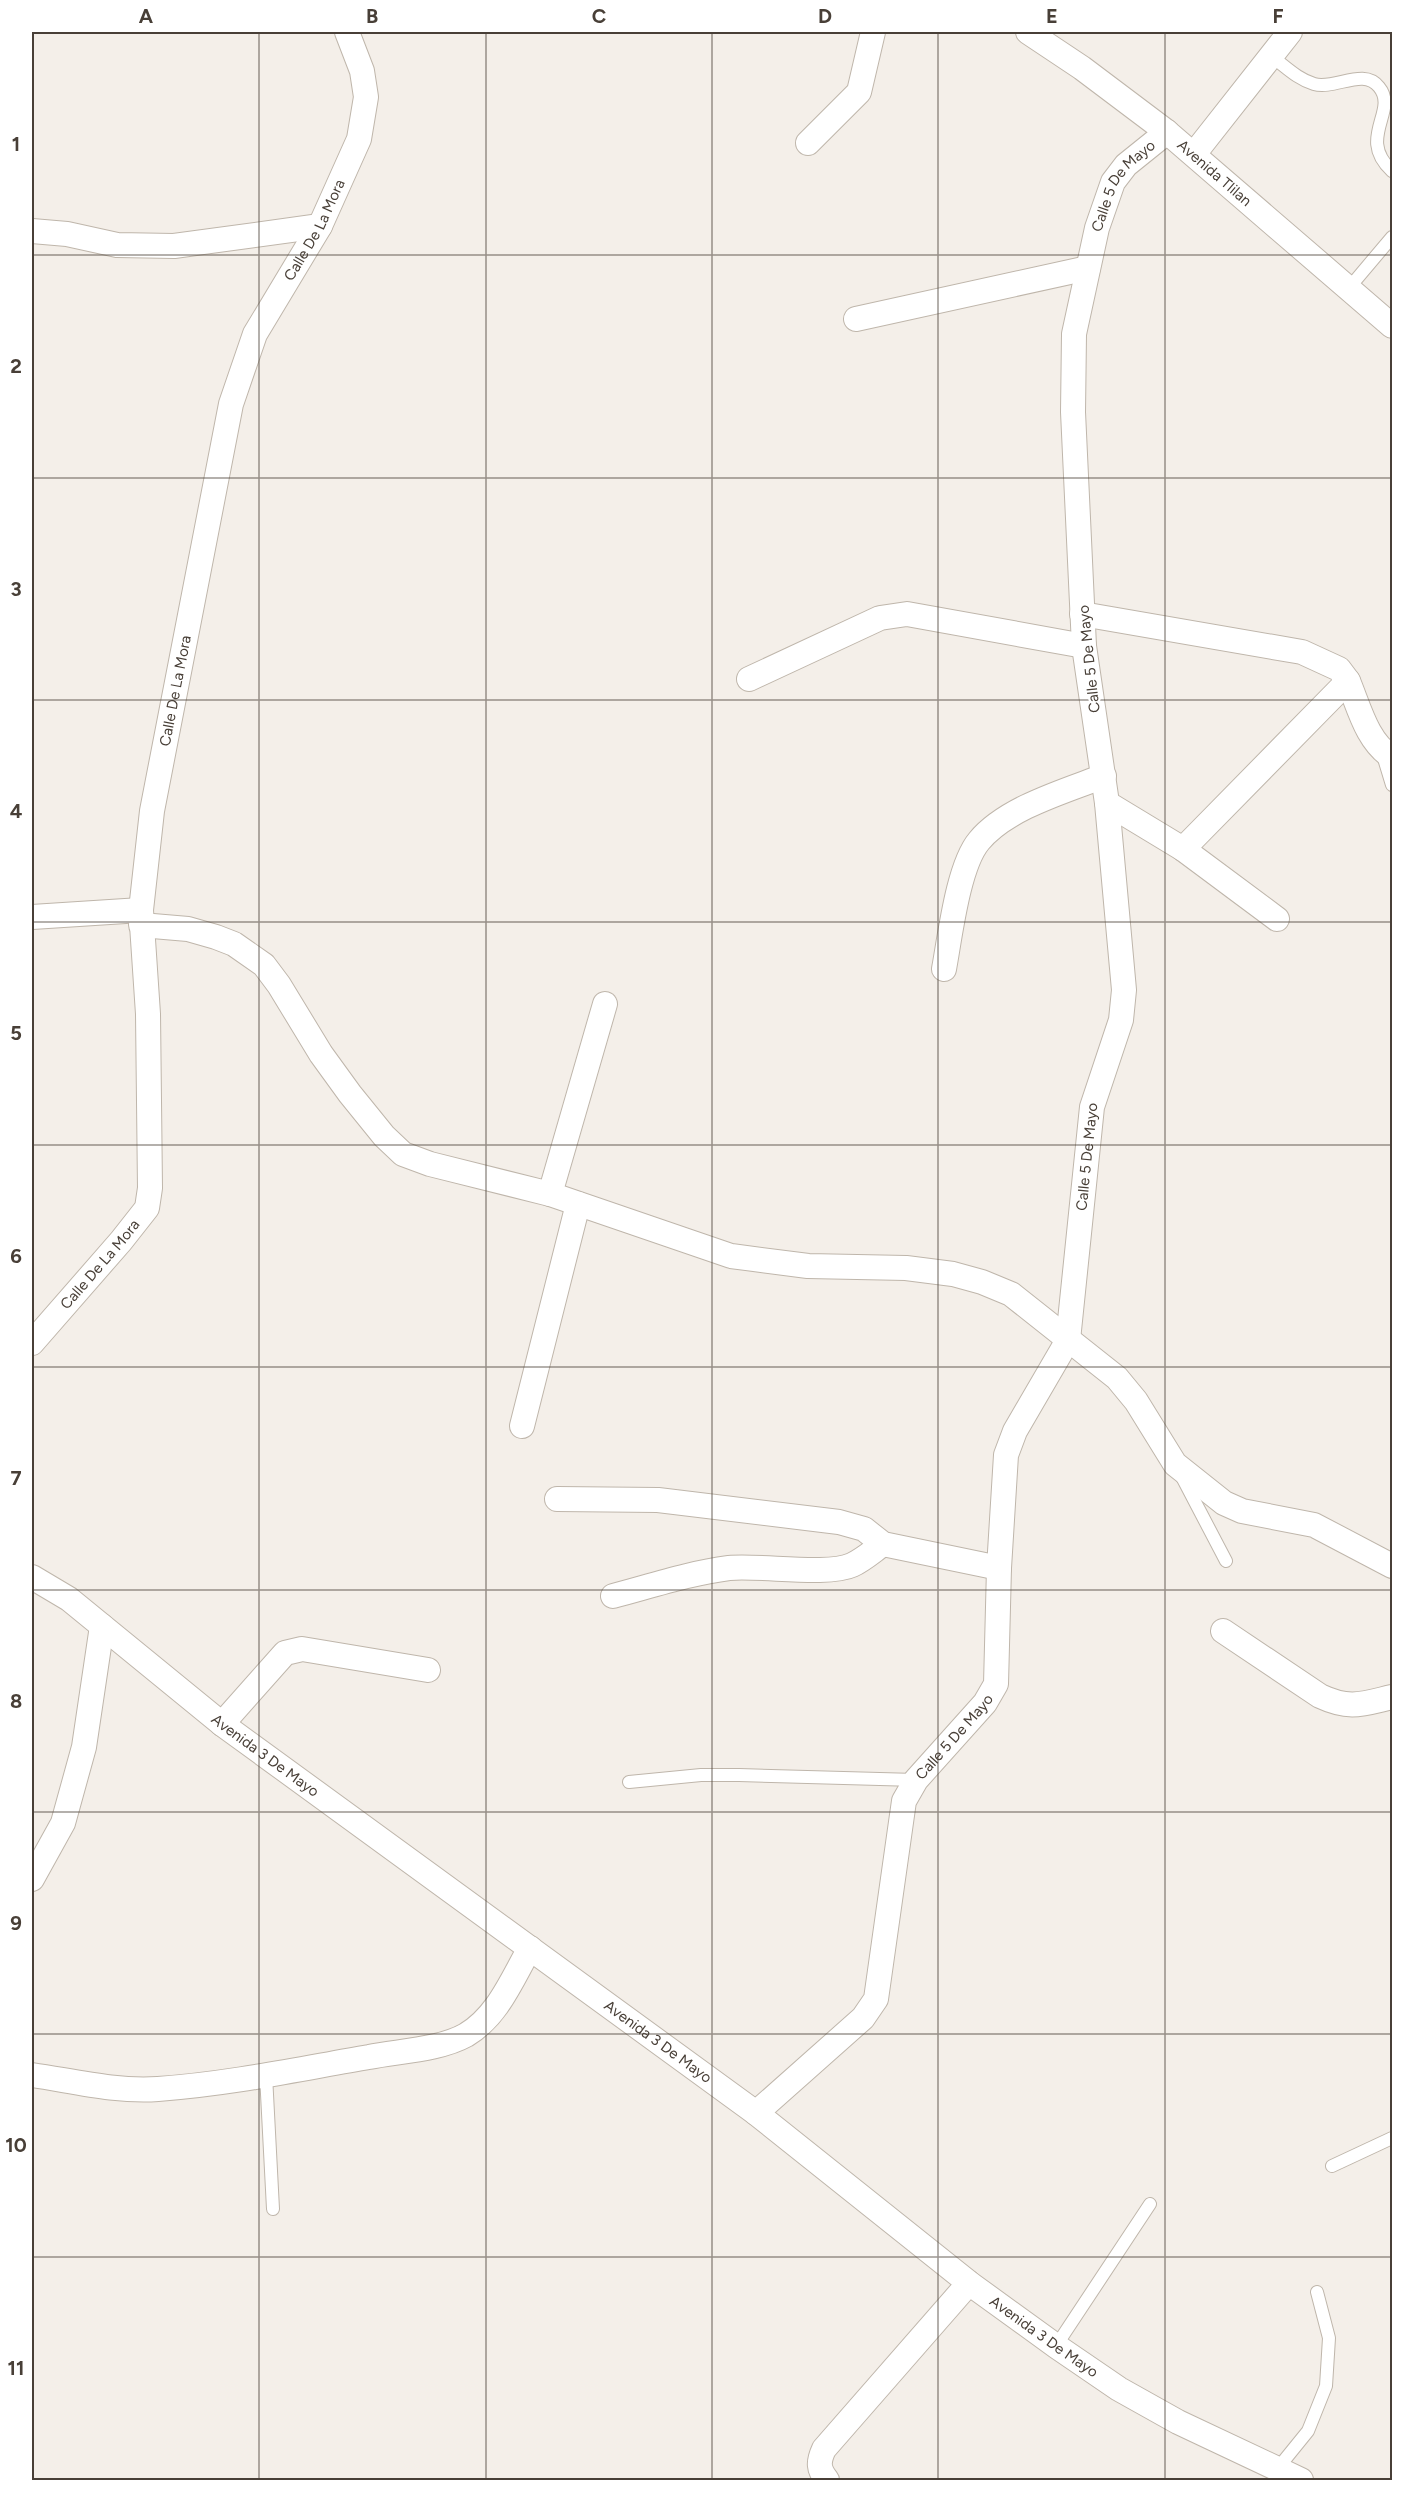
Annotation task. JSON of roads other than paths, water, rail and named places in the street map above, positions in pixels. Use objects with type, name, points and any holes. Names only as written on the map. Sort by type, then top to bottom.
[{"type":"street","name":"Calle De La Mora","points":[[32,1343],[147,1208],[150,1188],[148,1014],[141,917],[152,811],[231,404],[255,334],[320,226],[359,139],[366,97],[362,71],[347,32]]},
{"type":"street","points":[[808,143],[859,92],[873,32]]},
{"type":"street","name":"Avenida Tlilan","points":[[1028,32],[1082,68],[1167,132],[1392,326]]},
{"type":"street","points":[[1194,154],[1290,32]]},
{"type":"street","name":"Calle 5 De Mayo","points":[[756,2113],[863,2018],[876,2000],[899,1823],[904,1801],[916,1780],[985,1704],[996,1684],[999,1568],[1006,1455],[1015,1431],[1068,1340],[1092,1107],[1121,1020],[1124,990],[1104,776],[1084,646],[1073,412],[1074,334],[1097,228],[1113,182],[1126,165],[1167,132]]},
{"type":"street","points":[[32,231],[67,234],[117,245],[174,246],[320,226]]},
{"type":"street","points":[[856,319],[1088,268]]},
{"type":"street","points":[[749,679],[880,618],[907,614],[1084,646]]},
{"type":"street","points":[[1082,614],[1302,652],[1339,669],[1348,681],[1374,740],[1387,754]]},
{"type":"street","points":[[1183,849],[1348,681]]},
{"type":"street","points":[[944,969],[964,873],[978,842],[1000,822],[1038,802],[1104,776]]},
{"type":"street","points":[[1107,803],[1183,849],[1277,919]]},
{"type":"street","points":[[32,917],[141,917],[234,944],[264,966],[279,985],[321,1054],[350,1094],[384,1136],[403,1154],[430,1164],[550,1194],[731,1257],[808,1266],[906,1268],[953,1274],[982,1282],[1011,1294],[1117,1378],[1136,1401],[1175,1464],[1224,1503],[1242,1511],[1314,1525],[1392,1566]]},
{"type":"street","points":[[550,1194],[605,1004]]},
{"type":"street","points":[[522,1426],[578,1204]]},
{"type":"street","points":[[557,1499],[657,1500],[839,1522],[864,1529],[883,1544],[999,1568]]},
{"type":"street","points":[[613,1596],[697,1574],[730,1568],[833,1569],[852,1565],[883,1544]]},
{"type":"street","name":"Avenida 3 De Mayo","points":[[32,1577],[69,1599],[222,1724],[756,2113],[969,2283],[1056,2346],[1119,2389],[1178,2422],[1275,2474],[1301,2481]]},
{"type":"street","points":[[32,1879],[63,1823],[84,1747],[102,1626]]},
{"type":"street","points":[[1223,1631],[1320,1696],[1337,1704],[1356,1706],[1392,1697]]},
{"type":"street","points":[[222,1724],[285,1653],[302,1649],[428,1670]]},
{"type":"street","points":[[32,2075],[124,2089],[157,2089],[266,2075],[436,2045],[464,2036],[486,2021],[501,2000],[530,1948]]},
{"type":"street","points":[[827,2481],[820,2472],[819,2460],[824,2449],[969,2283]]},
{"type":"lane","points":[[1271,56],[1299,78],[1314,84],[1327,86],[1359,78],[1371,79],[1379,86],[1385,97],[1383,115],[1377,132],[1378,151],[1384,163],[1392,171]]},
{"type":"lane","points":[[1349,288],[1392,237]]},
{"type":"lane","points":[[1387,754],[1392,785]]},
{"type":"lane","points":[[1175,1464],[1226,1561]]},
{"type":"lane","points":[[629,1782],[729,1775],[916,1780]]},
{"type":"lane","points":[[266,2075],[273,2209]]},
{"type":"lane","points":[[1332,2166],[1392,2138]]},
{"type":"lane","points":[[1056,2346],[1150,2204]]},
{"type":"lane","points":[[1275,2474],[1308,2431],[1326,2386],[1329,2338],[1317,2292]]}]
